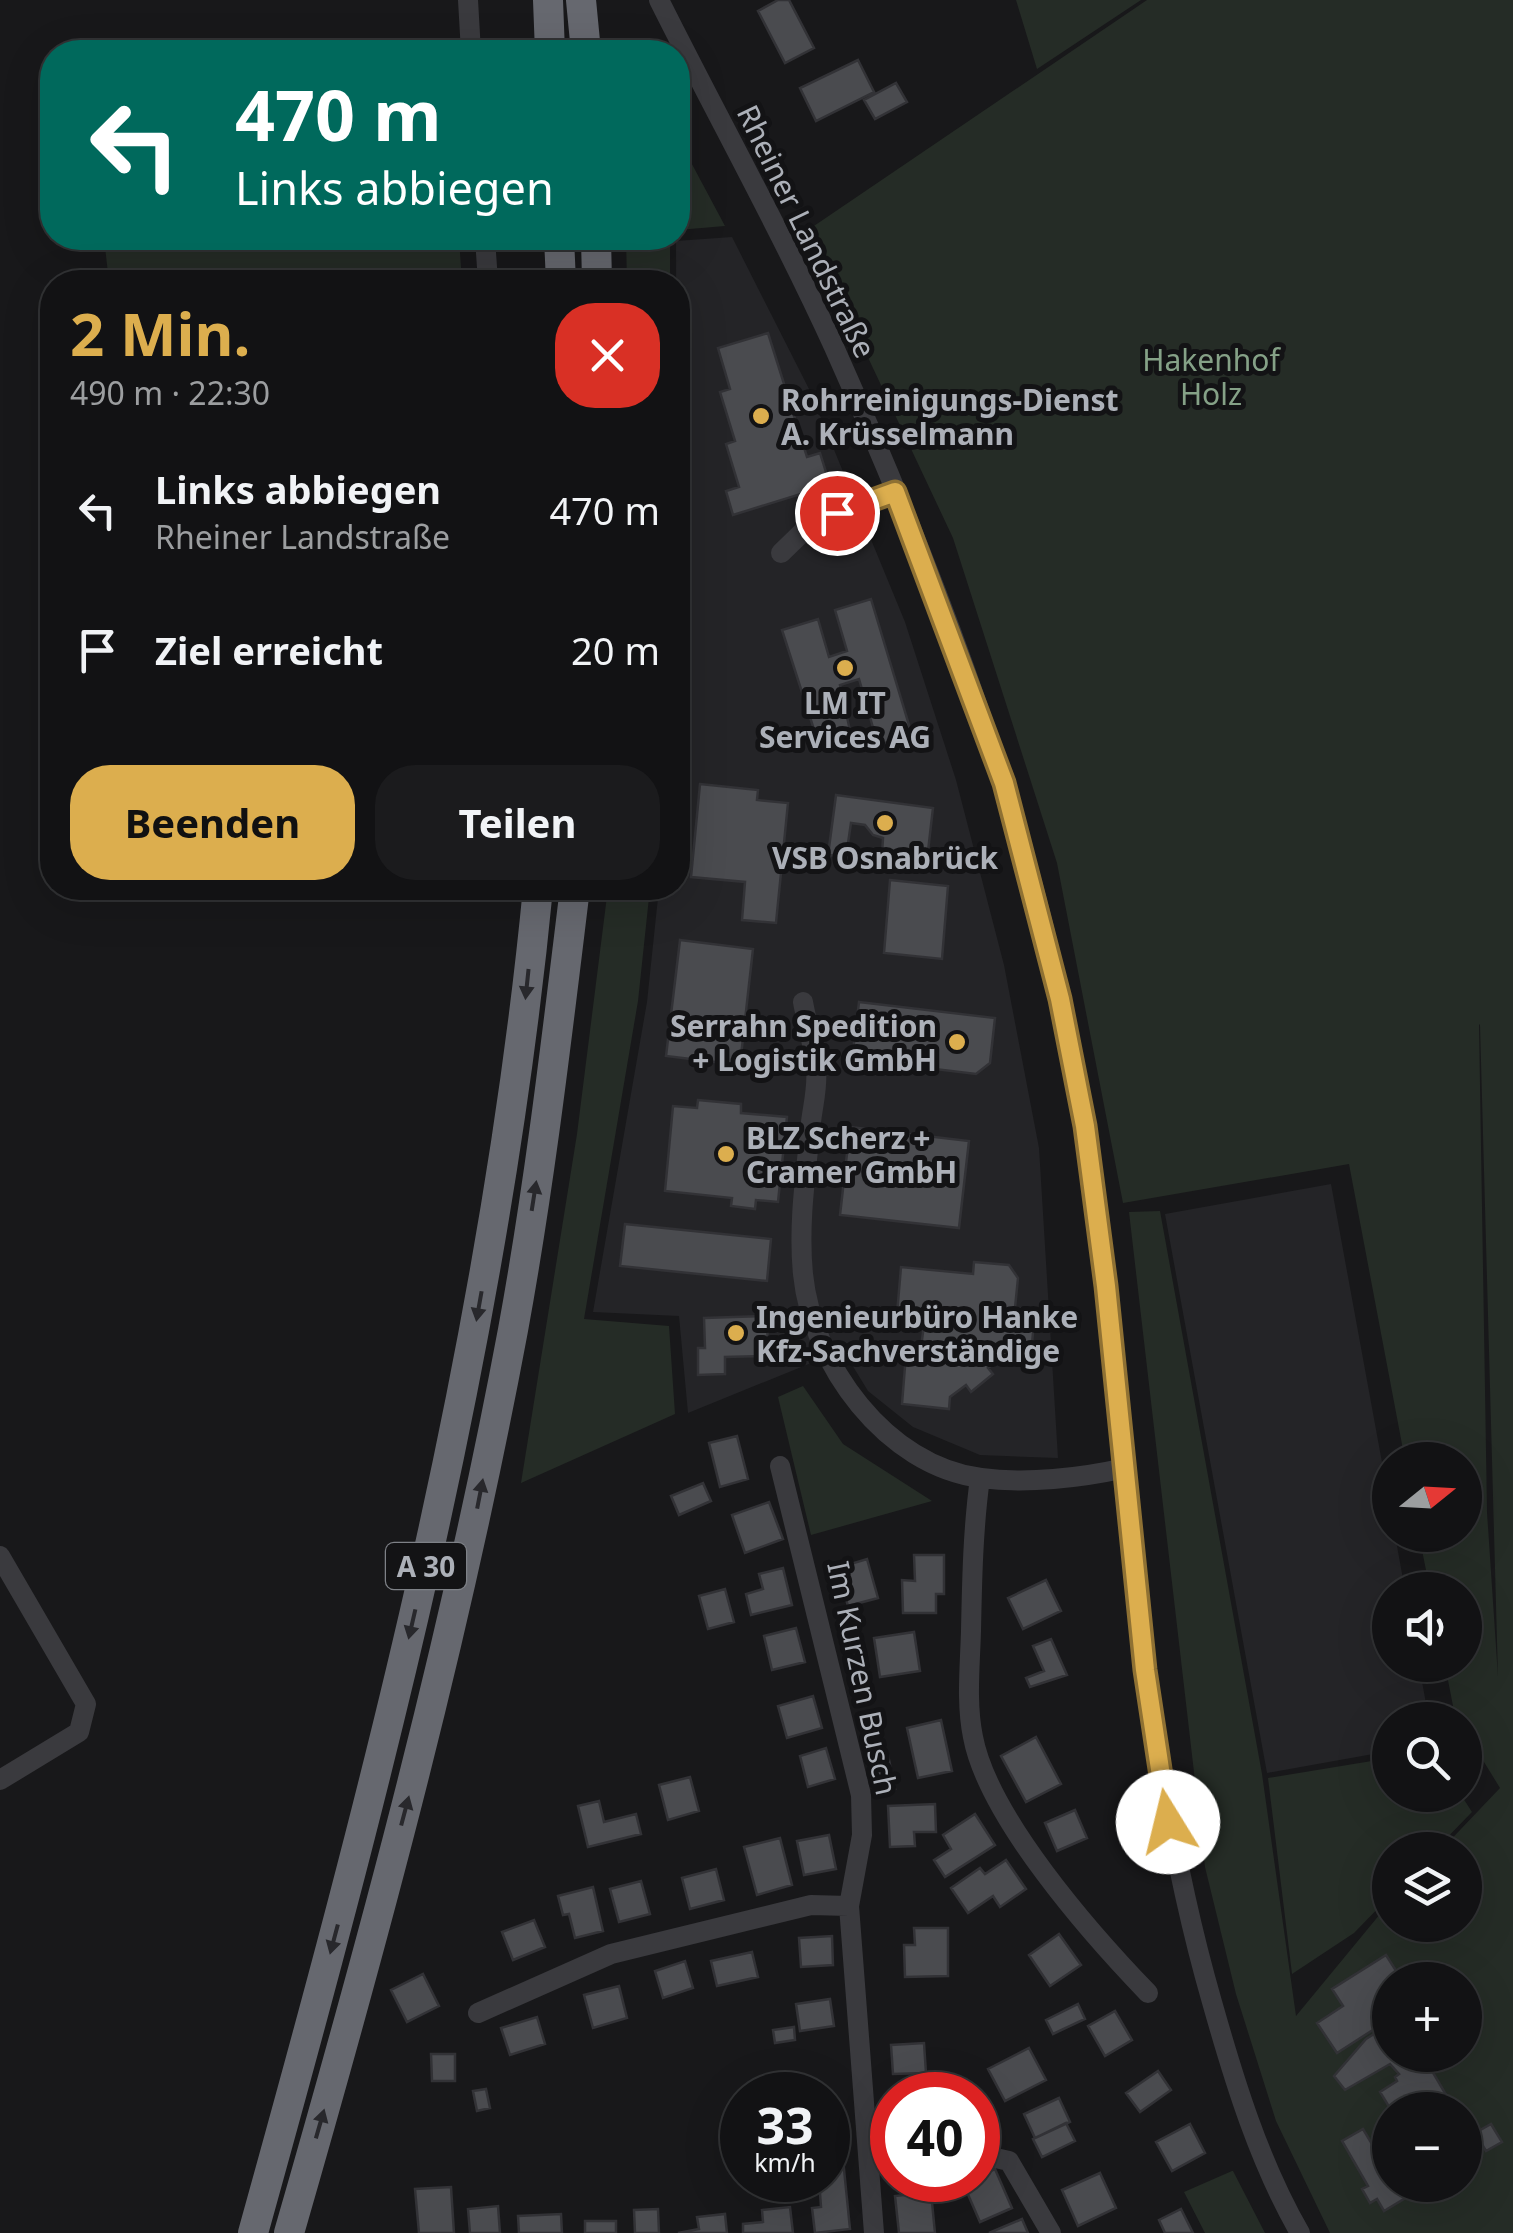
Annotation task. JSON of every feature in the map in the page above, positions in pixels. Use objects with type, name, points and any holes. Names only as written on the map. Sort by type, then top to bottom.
[{"type":"highway","points":[[548,0],[550,40]]},
{"type":"highway","points":[[582,10],[585,40]]},
{"type":"highway","name":"A 30","points":[[253,2233],[340,1916],[434,1532],[500,1189],[536,900]]},
{"type":"highway","name":"A 30","points":[[289,2233],[418,1761],[476,1511],[513,1327],[547,1114],[574,900]]},
{"type":"street","points":[[468,0],[471,40]]},
{"type":"street","name":"Rheiner Landstraße","points":[[660,0],[680,40]]},
{"type":"street","name":"Rheiner Landstraße","points":[[690,60],[833,346],[895,492],[1004,783],[1060,999],[1087,1144],[1145,1670],[1190,1928],[1228,2058],[1300,2233]]},
{"type":"street","points":[[780,553],[816,520],[895,492]]},
{"type":"street","points":[[802,1002],[816,1071],[800,1228],[803,1277],[818,1333],[861,1408],[892,1438],[936,1463],[980,1478],[1076,1477],[1125,1468]]},
{"type":"street","name":"Im Kurzen Busch","points":[[780,1466],[862,1795],[862,1835],[849,1906],[874,2233]]},
{"type":"street","points":[[980,1478],[974,1516],[969,1694],[972,1738],[986,1779],[1012,1824],[1110,1953],[1148,1993]]},
{"type":"street","points":[[0,1556],[86,1704],[79,1732],[0,1780]]},
{"type":"street","points":[[478,2013],[612,1954],[811,1905],[849,1906]]},
{"type":"street","points":[[1000,2159],[1010,2161],[1050,2233]]},
{"type":"shaded area","points":[[732,237],[809,389],[905,622],[956,780],[1004,965],[1039,1148],[1058,1458],[980,1455],[913,1427],[868,1391],[843,1350],[688,1413],[679,1316],[593,1312],[647,1002],[658,900],[690,900],[690,270],[676,270],[676,250],[690,250],[690,240]]},
{"type":"shaded area","points":[[1331,1184],[1378,1442],[1372,1442],[1372,1552],[1398,1552],[1402,1572],[1372,1572],[1372,1682],[1422,1682],[1426,1702],[1372,1702],[1372,1754],[1267,1773],[1165,1214]]},
{"type":"green space","points":[[1016,0],[1141,0],[1037,69]]},
{"type":"green space","name":"Hakenhof Holz","points":[[1147,0],[1513,0],[1513,2233],[1330,2233],[1276,2121],[1236,1994],[1205,1867],[1129,1212],[1160,1211],[1262,1774],[1296,2016],[1372,1924],[1372,1942],[1482,1942],[1482,1832],[1458,1832],[1477,1812],[1482,1812],[1482,1807],[1500,1788],[1482,1759],[1482,1702],[1452,1702],[1448,1682],[1482,1682],[1482,1572],[1426,1572],[1422,1552],[1482,1552],[1482,1442],[1402,1442],[1349,1164],[1123,1203],[1057,863],[953,538],[808,230]],"holes":[[[1480,1025],[1498,1677],[1487,1512]]]},
{"type":"green space","points":[[690,160],[725,226],[690,229]]},
{"type":"green space","points":[[105,250],[460,250],[461,270],[108,270]]},
{"type":"green space","points":[[626,250],[670,250],[670,270],[627,270]]},
{"type":"green space","points":[[606,900],[649,900],[638,1001],[584,1319],[669,1326],[675,1414],[521,1483],[577,1134]]},
{"type":"green space","points":[[803,1386],[843,1444],[932,1501],[811,1535],[778,1397]]},
{"type":"green space","points":[[1372,1761],[1372,1812],[1472,1812],[1453,1832],[1372,1832],[1372,1914],[1354,1933],[1292,1974],[1268,1778]]},
{"type":"green space","points":[[1233,2171],[1265,2233],[1205,2233],[1184,2192]]},
{"type":"building","points":[[778,0],[789,0],[814,48],[785,63],[758,11]]},
{"type":"building","points":[[858,60],[874,92],[816,121],[800,88]]},
{"type":"building","points":[[896,83],[907,102],[875,119],[864,100]]},
{"type":"building","name":"Rohrreinigungs-Dienst A. Krüsselmann","points":[[768,333],[807,457],[820,453],[830,485],[733,515],[726,491],[739,487],[726,444],[735,441],[720,392],[730,389],[718,348]]},
{"type":"building","points":[[871,599],[912,735],[878,745],[859,679],[840,685],[853,744],[816,736],[782,630],[818,619],[829,657],[847,651],[835,610]]},
{"type":"building","points":[[700,784],[758,790],[757,800],[788,803],[776,923],[742,920],[745,882],[691,877]]},
{"type":"building","points":[[836,795],[933,808],[927,860],[882,854],[883,838],[873,835],[865,825],[851,823],[846,857],[828,855]]},
{"type":"building","points":[[890,880],[948,886],[942,959],[884,953]]},
{"type":"building","points":[[680,940],[753,949],[740,1065],[666,1056]]},
{"type":"building","points":[[859,1002],[995,1018],[990,1063],[976,1074],[852,1059]]},
{"type":"building","name":"BLZ Scherz + Cramer GmbH","points":[[698,1100],[741,1104],[741,1113],[787,1117],[778,1202],[756,1200],[755,1209],[731,1206],[732,1198],[665,1191],[673,1106],[697,1108]]},
{"type":"building","points":[[850,1127],[969,1141],[959,1228],[840,1215]]},
{"type":"building","points":[[625,1224],[771,1239],[767,1281],[620,1266]]},
{"type":"building","points":[[974,1262],[1009,1265],[1018,1278],[1015,1308],[1035,1309],[1031,1356],[1004,1355],[988,1368],[993,1374],[971,1392],[966,1385],[950,1397],[949,1409],[902,1404],[906,1354],[920,1355],[925,1317],[897,1314],[901,1267],[973,1274]]},
{"type":"building","name":"Ingenieurbüro Hanke Kfz-Sachverständige","points":[[767,1316],[768,1356],[725,1357],[725,1374],[698,1375],[698,1348],[705,1348],[704,1318]]},
{"type":"building","points":[[737,1436],[748,1479],[720,1487],[709,1443]]},
{"type":"building","points":[[703,1483],[711,1501],[679,1515],[671,1496]]},
{"type":"building","points":[[769,1502],[783,1539],[745,1553],[732,1515]]},
{"type":"building","points":[[914,1555],[944,1555],[944,1594],[936,1594],[936,1613],[903,1613],[902,1580],[915,1581]]},
{"type":"building","points":[[867,1559],[878,1598],[848,1606],[837,1568]]},
{"type":"building","points":[[783,1568],[792,1605],[751,1615],[746,1594],[763,1589],[759,1574]]},
{"type":"building","points":[[1046,1580],[1061,1611],[1023,1629],[1008,1598]]},
{"type":"building","points":[[725,1589],[734,1622],[708,1629],[699,1596]]},
{"type":"building","points":[[796,1628],[805,1662],[772,1670],[764,1636]]},
{"type":"building","points":[[914,1632],[920,1671],[880,1677],[874,1638]]},
{"type":"building","points":[[1051,1639],[1067,1675],[1030,1687],[1026,1678],[1044,1671],[1033,1646]]},
{"type":"building","points":[[813,1696],[822,1728],[787,1738],[778,1706]]},
{"type":"building","points":[[941,1720],[952,1771],[918,1778],[907,1728]]},
{"type":"building","points":[[1036,1737],[1061,1784],[1026,1802],[1001,1756]]},
{"type":"building","points":[[826,1748],[835,1779],[808,1787],[800,1756]]},
{"type":"building","points":[[888,1755],[895,1789],[879,1792],[873,1758]]},
{"type":"building","points":[[690,1777],[699,1811],[668,1820],[659,1785]]},
{"type":"building","points":[[599,1801],[604,1822],[636,1814],[641,1834],[588,1847],[578,1806]]},
{"type":"building","points":[[935,1804],[936,1832],[914,1832],[915,1846],[890,1847],[888,1806]]},
{"type":"building","points":[[1075,1810],[1087,1838],[1057,1851],[1045,1823]]},
{"type":"building","points":[[975,1814],[995,1845],[945,1877],[934,1860],[951,1849],[943,1835]]},
{"type":"building","points":[[829,1835],[836,1869],[804,1875],[797,1841]]},
{"type":"building","points":[[780,1838],[792,1885],[757,1895],[744,1847]]},
{"type":"building","points":[[1006,1860],[1026,1889],[1000,1907],[993,1896],[968,1913],[951,1888],[980,1868],[985,1874]]},
{"type":"building","points":[[716,1869],[724,1900],[690,1909],[682,1878]]},
{"type":"building","points":[[641,1881],[650,1914],[619,1922],[610,1889]]},
{"type":"building","points":[[593,1887],[603,1931],[575,1938],[569,1914],[563,1915],[558,1896]]},
{"type":"building","points":[[534,1920],[545,1947],[513,1960],[502,1932]]},
{"type":"building","points":[[914,1928],[948,1928],[948,1976],[905,1977],[904,1945],[915,1945]]},
{"type":"building","points":[[1059,1934],[1081,1965],[1050,1986],[1029,1955]]},
{"type":"building","points":[[832,1936],[833,1965],[801,1967],[799,1938]]},
{"type":"building","points":[[752,1952],[758,1977],[717,1986],[711,1961]]},
{"type":"building","points":[[685,1961],[693,1988],[663,1998],[655,1971]]},
{"type":"building","points":[[1372,1964],[1372,2031],[1337,2053],[1317,2023],[1343,2006],[1332,1989]]},
{"type":"building","points":[[423,1974],[439,2006],[407,2022],[391,1990]]},
{"type":"building","points":[[619,1986],[627,2018],[593,2028],[584,1995]]},
{"type":"building","points":[[830,1999],[834,2026],[800,2031],[796,2004]]},
{"type":"building","points":[[1078,2004],[1085,2019],[1053,2034],[1046,2020]]},
{"type":"building","points":[[1115,2011],[1132,2040],[1105,2056],[1088,2026]]},
{"type":"building","points":[[537,2017],[545,2044],[510,2055],[501,2028]]},
{"type":"building","points":[[794,2027],[795,2040],[775,2043],[773,2030]]},
{"type":"building","points":[[1372,2035],[1372,2072],[1376,2072],[1345,2090],[1334,2076]]},
{"type":"building","points":[[924,2043],[926,2072],[893,2072],[891,2045]]},
{"type":"building","points":[[1029,2048],[1046,2080],[1005,2101],[1000,2092],[1000,2072],[988,2069]]},
{"type":"building","points":[[431,2054],[455,2054],[455,2081],[432,2081]]},
{"type":"building","points":[[1158,2071],[1171,2090],[1140,2112],[1126,2093]]},
{"type":"building","points":[[1433,2072],[1444,2092],[1380,2092],[1397,2081],[1395,2077]]},
{"type":"building","points":[[486,2089],[490,2108],[477,2111],[473,2091]]},
{"type":"building","points":[[1059,2098],[1070,2122],[1035,2138],[1024,2114]]},
{"type":"building","points":[[1066,2123],[1075,2141],[1042,2157],[1033,2139]]},
{"type":"building","points":[[1190,2124],[1205,2153],[1172,2171],[1156,2142]]},
{"type":"building","points":[[1491,2124],[1502,2142],[1486,2151],[1482,2129]]},
{"type":"building","points":[[1363,2129],[1372,2144],[1370,2203],[1362,2189],[1368,2186],[1342,2141]]},
{"type":"building","points":[[1100,2173],[1116,2208],[1078,2226],[1062,2190]]},
{"type":"building","points":[[1000,2180],[1012,2208],[980,2222],[971,2202],[1000,2202]]},
{"type":"building","points":[[451,2187],[454,2233],[419,2233],[415,2189]]},
{"type":"building","points":[[821,2202],[847,2202],[850,2229],[815,2233],[812,2208],[821,2207]]},
{"type":"building","points":[[896,2202],[932,2202],[935,2233],[899,2233]]},
{"type":"building","points":[[1379,2202],[1399,2202],[1384,2211]]},
{"type":"building","points":[[498,2206],[500,2233],[470,2233],[468,2209]]},
{"type":"building","points":[[790,2207],[793,2233],[743,2233],[743,2224],[763,2222],[762,2210]]},
{"type":"building","points":[[658,2209],[659,2233],[635,2233],[634,2210]]},
{"type":"building","points":[[1181,2209],[1193,2233],[1165,2233],[1159,2220]]},
{"type":"building","points":[[561,2214],[562,2233],[519,2233],[518,2216]]},
{"type":"building","points":[[725,2214],[727,2233],[678,2233],[699,2229],[697,2217]]},
{"type":"building","points":[[1022,2219],[1028,2233],[989,2233]]},
{"type":"building","points":[[585,2221],[616,2221],[616,2233],[585,2233]]},
{"type":"place","name":"Rohrreinigungs-Dienst A. Krüsselmann","points":[[761,416]]},
{"type":"place","name":"LM IT Services AG","points":[[845,668]]},
{"type":"place","name":"VSB Osnabrück","points":[[885,823]]},
{"type":"place","name":"Serrahn Spedition + Logistik GmbH","points":[[957,1042]]},
{"type":"place","name":"BLZ Scherz + Cramer GmbH","points":[[726,1154]]},
{"type":"place","name":"Ingenieurbüro Hanke Kfz-Sachverständige","points":[[736,1333]]},
{"type":"route","points":[[837,513],[895,492],[1004,783],[1060,999],[1085,1126],[1106,1286],[1132,1558],[1168,1822]]}]
